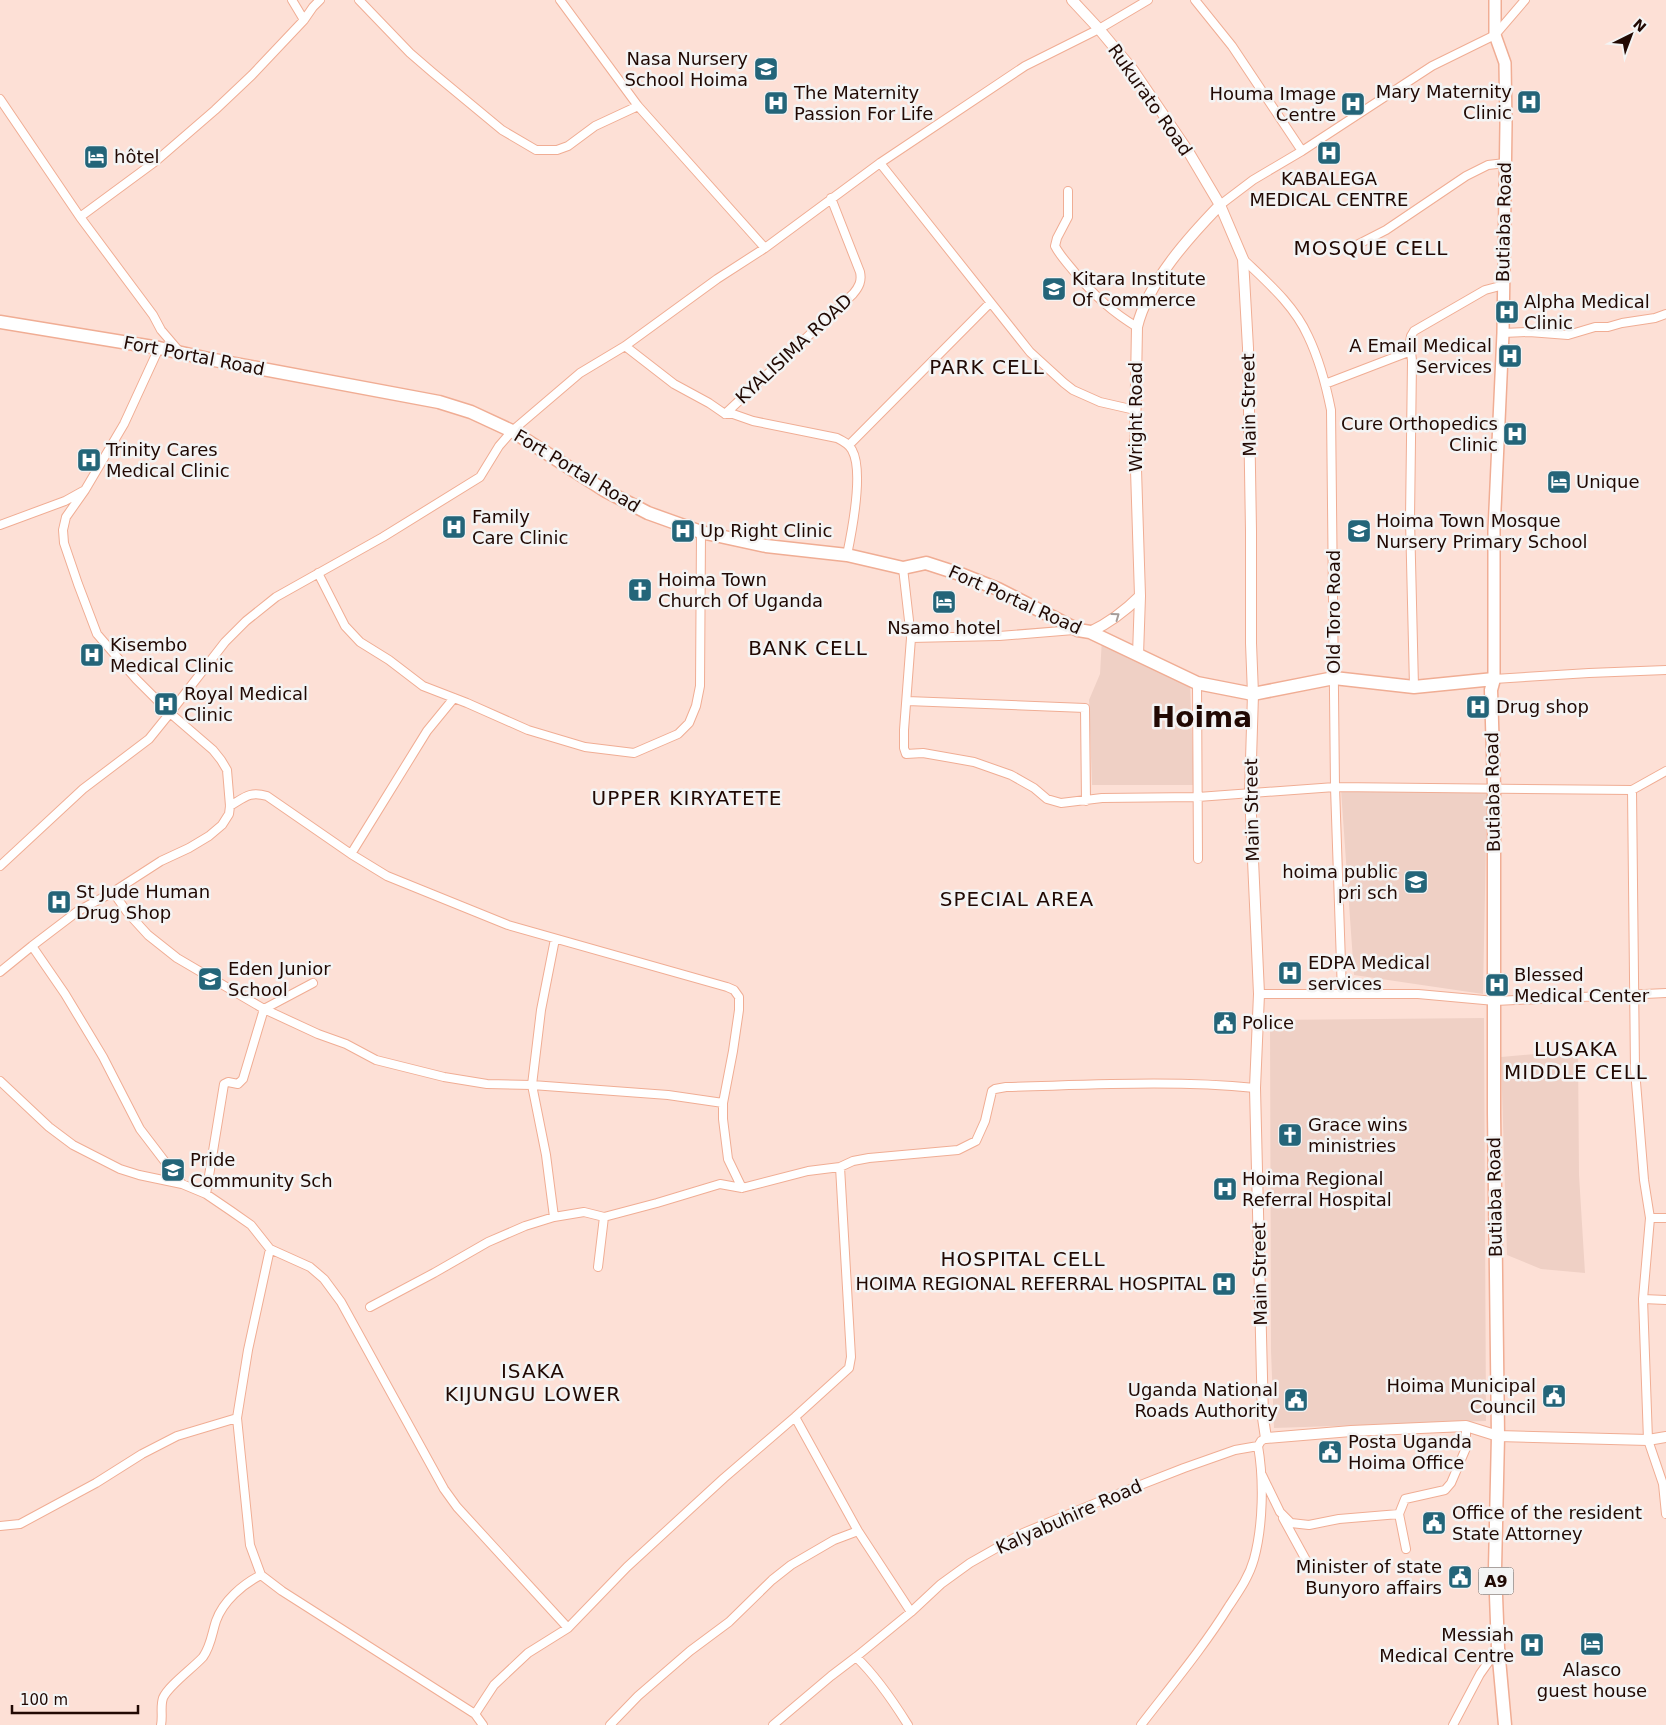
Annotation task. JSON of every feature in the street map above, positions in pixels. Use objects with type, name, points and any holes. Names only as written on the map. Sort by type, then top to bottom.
[{"type":"main road","name":"Butiaba Road","points":[[1496,0],[1495,35],[1505,62],[1503,334],[1494,531],[1494,679],[1491,690],[1494,787],[1494,1133],[1498,1436]]},
{"type":"main road","name":"Fort Portal Road","points":[[0,322],[159,348],[439,402],[471,412],[512,431],[604,490],[648,513],[700,532],[766,546],[847,554],[904,568],[926,562],[963,574],[998,589],[1198,683],[1253,694]]},
{"type":"main road","points":[[1253,694],[1334,678],[1414,687],[1494,679]]},
{"type":"main road","name":"A9","points":[[1498,1436],[1495,1569],[1498,1648],[1505,1725]]},
{"type":"street","points":[[292,0],[304,20]]},
{"type":"street","points":[[80,217],[156,161],[252,75],[304,20],[320,0]]},
{"type":"street","points":[[359,0],[410,53],[432,72],[502,130],[536,150],[547,151],[568,146],[595,126],[638,106]]},
{"type":"street","points":[[560,0],[638,106],[765,248]]},
{"type":"street","name":"Rukurato Road","points":[[1072,0],[1099,28],[1133,70],[1188,151],[1220,205]]},
{"type":"street","points":[[0,866],[83,788],[149,739],[225,642],[246,621],[276,597],[384,537],[480,477],[499,446],[512,431],[580,373],[625,346],[717,279],[765,248],[880,163],[1025,66],[1099,28],[1148,0]]},
{"type":"street","points":[[1195,0],[1232,46],[1302,151]]},
{"type":"street","points":[[1220,205],[1253,180],[1302,151],[1432,66],[1495,35],[1526,0]]},
{"type":"street","points":[[0,99],[80,217],[153,315],[161,330],[181,353]]},
{"type":"street","points":[[880,163],[1030,352],[1073,390],[1100,402],[1135,410]]},
{"type":"street","points":[[1347,250],[1386,230],[1466,176],[1488,165],[1505,163]]},
{"type":"street","points":[[1068,191],[1068,217],[1055,246],[1102,302],[1117,315],[1137,327]]},
{"type":"street","name":"KYALISIMA ROAD","points":[[725,414],[854,294],[858,288],[861,281],[860,272],[831,198]]},
{"type":"street","name":"Main Street","points":[[1220,205],[1243,259],[1248,358],[1253,694],[1250,793],[1259,994],[1256,1088],[1266,1438]]},
{"type":"street","name":"Wright Road","points":[[1138,655],[1140,596],[1135,467],[1137,327],[1140,314],[1147,301],[1182,245],[1220,205]]},
{"type":"street","name":"Old Toro Road","points":[[1243,259],[1275,290],[1299,320],[1308,336],[1325,384],[1331,410],[1335,787],[1342,993]]},
{"type":"street","points":[[1414,687],[1410,518],[1412,361],[1410,338],[1414,331],[1485,290],[1504,284]]},
{"type":"street","points":[[849,445],[990,303]]},
{"type":"street","points":[[1503,334],[1529,332],[1568,335],[1595,327],[1608,327],[1666,314]]},
{"type":"street","points":[[625,346],[674,384],[725,414],[733,414],[753,421],[837,438],[849,445],[855,459],[857,483],[852,533],[847,554]]},
{"type":"street","points":[[0,972],[78,911],[113,892],[161,861],[209,836],[222,825],[228,814],[230,806],[227,770],[222,760],[136,679],[97,634],[64,543],[62,530],[66,517],[85,490],[124,424],[159,348]]},
{"type":"street","points":[[1325,384],[1410,351]]},
{"type":"street","points":[[0,525],[65,501],[85,490]]},
{"type":"street","points":[[318,573],[345,626],[360,642],[389,660],[423,686],[528,730],[585,746],[634,754],[678,734],[689,723],[696,706],[700,686],[700,532]]},
{"type":"street","points":[[904,568],[911,638],[904,730],[906,754],[923,753],[974,762],[1011,775],[1034,788],[1047,799],[1061,803],[1102,798],[1198,797],[1335,787],[1494,787],[1632,790],[1666,771]]},
{"type":"street","points":[[911,638],[999,636],[1084,631],[1104,626],[1140,596]]},
{"type":"street","points":[[1494,679],[1666,670]]},
{"type":"street","points":[[1198,683],[1198,858]]},
{"type":"street","points":[[351,854],[423,738],[454,698]]},
{"type":"street","points":[[907,700],[1085,708],[1086,801]]},
{"type":"street","points":[[1632,790],[1634,1070],[1644,1180],[1650,1218],[1643,1299],[1648,1440],[1663,1484],[1666,1514]]},
{"type":"street","points":[[230,806],[249,794],[267,796],[351,854],[387,876],[508,925],[734,990],[739,997],[739,1010],[734,1051],[723,1103],[723,1119],[728,1159],[742,1188]]},
{"type":"street","points":[[113,892],[127,912],[148,935],[177,958],[264,1009],[318,1034],[346,1044],[376,1060],[444,1077],[487,1084],[532,1085],[668,1095],[723,1103]]},
{"type":"street","points":[[554,1217],[546,1155],[532,1085],[542,1010],[555,939]]},
{"type":"street","points":[[32,946],[65,994],[103,1057],[140,1128],[152,1146],[166,1160],[182,1184]]},
{"type":"street","points":[[206,1194],[224,1084],[228,1082],[238,1084],[243,1079],[264,1009],[313,984]]},
{"type":"street","points":[[1259,994],[1418,994],[1495,1001],[1666,993]]},
{"type":"street","points":[[0,1081],[49,1127],[73,1145],[120,1169],[182,1184],[206,1194],[251,1224],[270,1249],[310,1267],[324,1279],[341,1302],[430,1465],[453,1501],[568,1628]]},
{"type":"street","points":[[370,1307],[488,1242],[525,1226],[554,1217],[573,1212],[584,1212],[604,1217],[720,1184],[742,1188],[808,1171],[840,1167],[869,1158],[958,1150],[976,1141],[985,1121],[990,1094],[995,1089],[1150,1083],[1226,1085],[1256,1088]]},
{"type":"street","points":[[475,1714],[494,1685],[528,1653],[568,1628],[627,1567],[724,1478],[849,1368],[851,1363],[840,1167]]},
{"type":"street","points":[[598,1267],[604,1217]]},
{"type":"street","points":[[1650,1218],[1666,1218]]},
{"type":"street","points":[[270,1249],[248,1350],[237,1418],[250,1545],[261,1575],[282,1592],[475,1714],[483,1725]]},
{"type":"street","points":[[1643,1299],[1666,1300]]},
{"type":"street","points":[[795,1417],[858,1531],[911,1612]]},
{"type":"street","points":[[0,1526],[20,1524],[177,1436],[237,1418]]},
{"type":"street","points":[[1406,1549],[1399,1514],[1405,1499],[1445,1490],[1451,1483],[1466,1448],[1466,1426]]},
{"type":"street","points":[[1141,1725],[1210,1637],[1246,1580],[1259,1536],[1262,1473],[1258,1446],[1266,1438],[1351,1431],[1466,1426],[1498,1436],[1648,1440],[1666,1437]]},
{"type":"street","name":"Kalyabuhire Road","points":[[774,1725],[831,1676],[856,1658],[911,1612],[941,1584],[970,1563],[1023,1533],[1184,1468],[1235,1450],[1258,1446]]},
{"type":"street","points":[[1262,1473],[1280,1512],[1306,1560]]},
{"type":"street","points":[[1280,1512],[1292,1522],[1308,1526],[1339,1519],[1399,1514]]},
{"type":"street","points":[[610,1725],[638,1696],[690,1651],[729,1622],[772,1580],[790,1566],[834,1540],[858,1531]]},
{"type":"street","points":[[161,1725],[161,1706],[166,1694],[206,1653],[216,1619],[222,1608],[246,1583],[261,1575]]},
{"type":"street","points":[[1453,1725],[1480,1674],[1498,1648]]},
{"type":"street","points":[[856,1658],[869,1670],[895,1704],[908,1725]]},
{"type":"shaded area","points":[[1102,638],[1190,684],[1194,785],[1092,785],[1089,700],[1100,674]]},
{"type":"shaded area","name":"hoima public pri sch","points":[[1341,790],[1487,790],[1483,994],[1354,975]]},
{"type":"shaded area","points":[[1484,1018],[1486,1421],[1274,1428],[1271,1351],[1270,1020]]},
{"type":"shaded area","points":[[1578,1050],[1579,1175],[1585,1273],[1541,1269],[1507,1255],[1501,1057]]},
{"type":"place","name":"Nasa Nursery School Hoima","points":[[766,69]]},
{"type":"place","name":"Mary Maternity Clinic","points":[[1529,102]]},
{"type":"place","name":"The Maternity Passion For Life","points":[[776,103]]},
{"type":"place","name":"Houma Image Centre","points":[[1353,104]]},
{"type":"place","name":"KABALEGA MEDICAL CENTRE","points":[[1329,153]]},
{"type":"place","name":"hôtel","points":[[96,157]]},
{"type":"place","name":"Kitara Institute Of Commerce","points":[[1054,289]]},
{"type":"place","name":"Alpha Medical Clinic","points":[[1507,312]]},
{"type":"place","name":"A Email Medical Services","points":[[1510,356]]},
{"type":"place","name":"Cure Orthopedics Clinic","points":[[1515,434]]},
{"type":"place","name":"Trinity Cares Medical Clinic","points":[[89,460]]},
{"type":"place","name":"Unique","points":[[1559,482]]},
{"type":"place","name":"Family Care Clinic","points":[[454,527]]},
{"type":"place","name":"Up Right Clinic","points":[[683,531]]},
{"type":"place","name":"Hoima Town Mosque Nursery Primary School","points":[[1359,531]]},
{"type":"place","name":"Hoima Town Church Of Uganda","points":[[640,590]]},
{"type":"place","name":"Nsamo hotel","points":[[944,602]]},
{"type":"place","name":"Kisembo Medical Clinic","points":[[92,655]]},
{"type":"place","name":"Royal Medical Clinic","points":[[166,704]]},
{"type":"place","name":"Drug shop","points":[[1478,707]]},
{"type":"place","name":"hoima public pri sch","points":[[1416,882]]},
{"type":"place","name":"St Jude Human Drug Shop","points":[[59,902]]},
{"type":"place","name":"EDPA Medical services","points":[[1290,973]]},
{"type":"place","name":"Eden Junior School","points":[[210,979]]},
{"type":"place","name":"Blessed Medical Center","points":[[1497,985]]},
{"type":"place","name":"Police","points":[[1225,1023]]},
{"type":"place","name":"Grace wins ministries","points":[[1290,1135]]},
{"type":"place","name":"Pride Community Sch","points":[[173,1170]]},
{"type":"place","name":"Hoima Regional Referral Hospital","points":[[1225,1189]]},
{"type":"place","name":"HOIMA REGIONAL REFERRAL HOSPITAL","points":[[1224,1284]]},
{"type":"place","name":"Hoima Municipal Council","points":[[1554,1396]]},
{"type":"place","name":"Uganda National Roads Authority","points":[[1296,1400]]},
{"type":"place","name":"Posta Uganda Hoima Office","points":[[1330,1452]]},
{"type":"place","name":"Office of the resident State Attorney","points":[[1434,1523]]},
{"type":"place","name":"Minister of state Bunyoro affairs","points":[[1460,1577]]},
{"type":"place","name":"Alasco guest house","points":[[1592,1644]]},
{"type":"place","name":"Messiah Medical Centre","points":[[1532,1645]]},
{"type":"district","name":"MOSQUE CELL","points":[[1371,248]]},
{"type":"district","name":"PARK CELL","points":[[987,367]]},
{"type":"district","name":"BANK CELL","points":[[808,648]]},
{"type":"district","name":"Hoima","points":[[1202,717]]},
{"type":"district","name":"UPPER KIRYATETE","points":[[687,798]]},
{"type":"district","name":"SPECIAL AREA","points":[[1017,899]]},
{"type":"district","name":"LUSAKA MIDDLE CELL","points":[[1576,1060]]},
{"type":"district","name":"HOSPITAL CELL","points":[[1023,1259]]},
{"type":"district","name":"ISAKA KIJUNGU LOWER","points":[[533,1382]]}]
